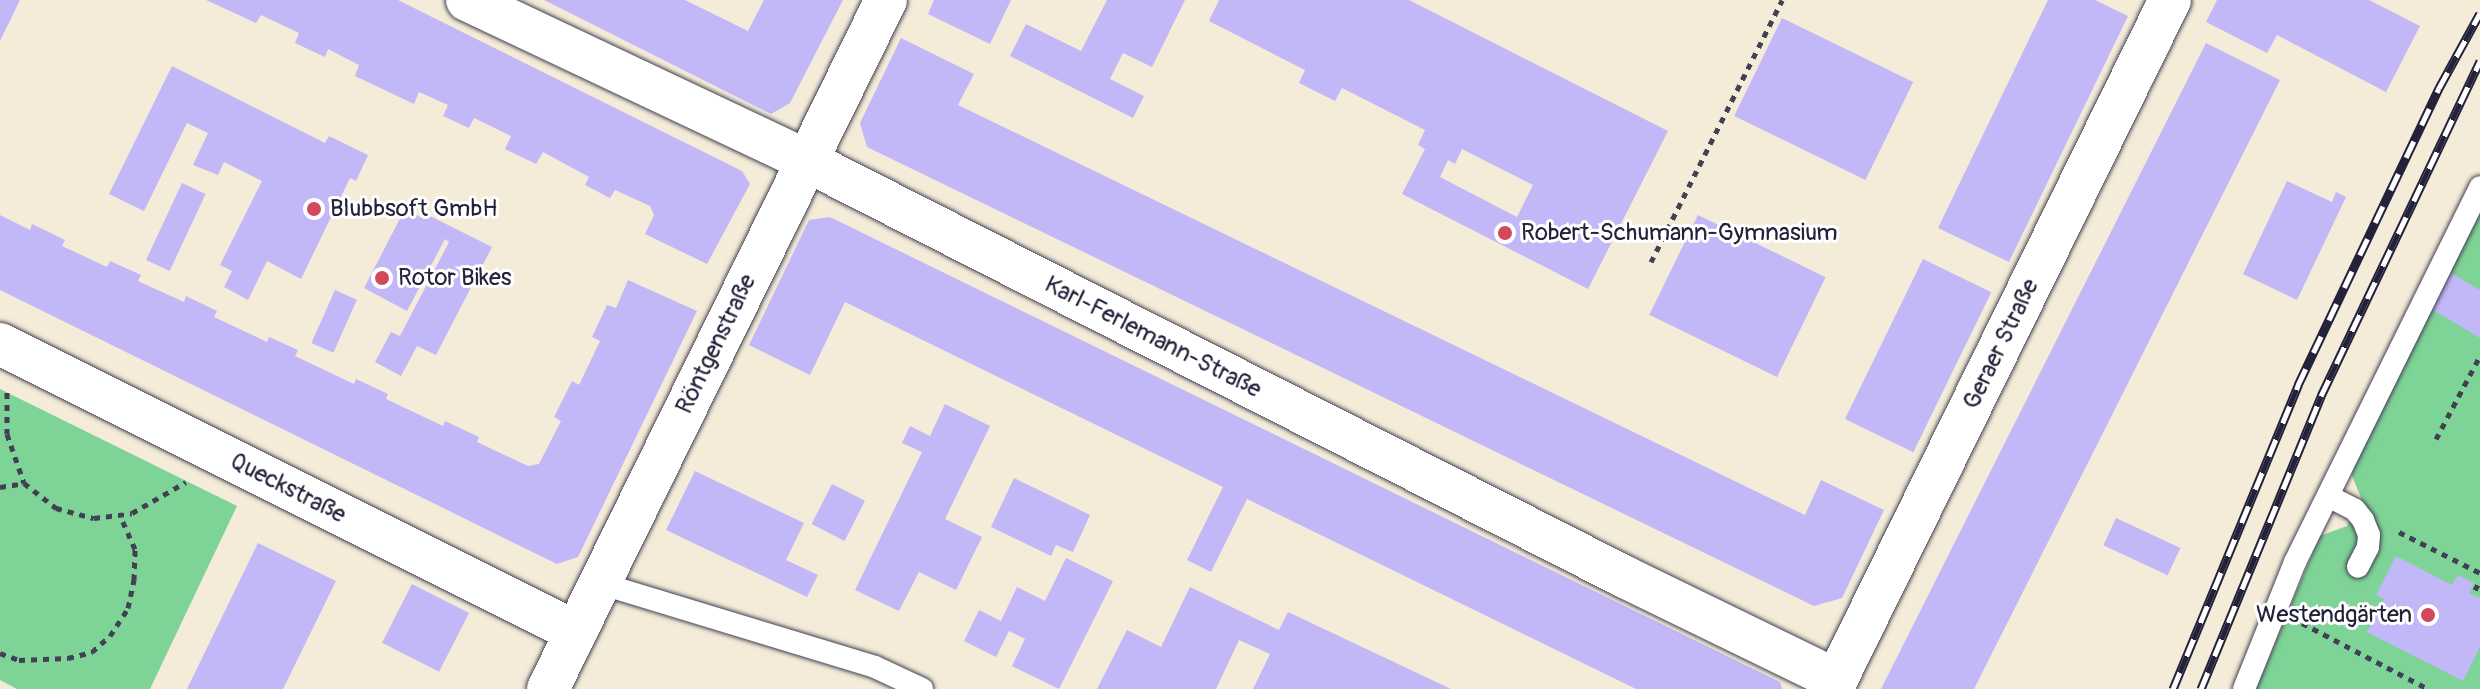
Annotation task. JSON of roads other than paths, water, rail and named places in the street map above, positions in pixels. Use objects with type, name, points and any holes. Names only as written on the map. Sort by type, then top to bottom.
[{"type":"street","name":"Karl-Ferlemann-Straße","points":[[467,0],[805,160],[1834,685]]},
{"type":"street","name":"Röntgenstraße","points":[[548,689],[886,0]]},
{"type":"street","name":"Geraer Straße","points":[[1834,685],[2170,0]]},
{"type":"street","name":"Queckstraße","points":[[9,348],[576,632]]},
{"type":"lane","points":[[2244,689],[2295,562],[2480,187]]},
{"type":"lane","points":[[2328,496],[2355,510],[2369,535],[2368,547],[2358,567]]},
{"type":"lane","points":[[599,583],[875,667],[922,689]]},
{"type":"railway","points":[[2173,689],[2298,385],[2439,88],[2480,13]]},
{"type":"railway","points":[[2201,689],[2321,396],[2480,61]]},
{"type":"place","name":"Blubbsoft GmbH","points":[[314,209]]},
{"type":"place","name":"Robert-Schumann-Gymnasium","points":[[1505,233]]},
{"type":"place","name":"Rotor Bikes","points":[[382,278]]},
{"type":"place","name":"Westendgärten","points":[[2428,615]]}]
